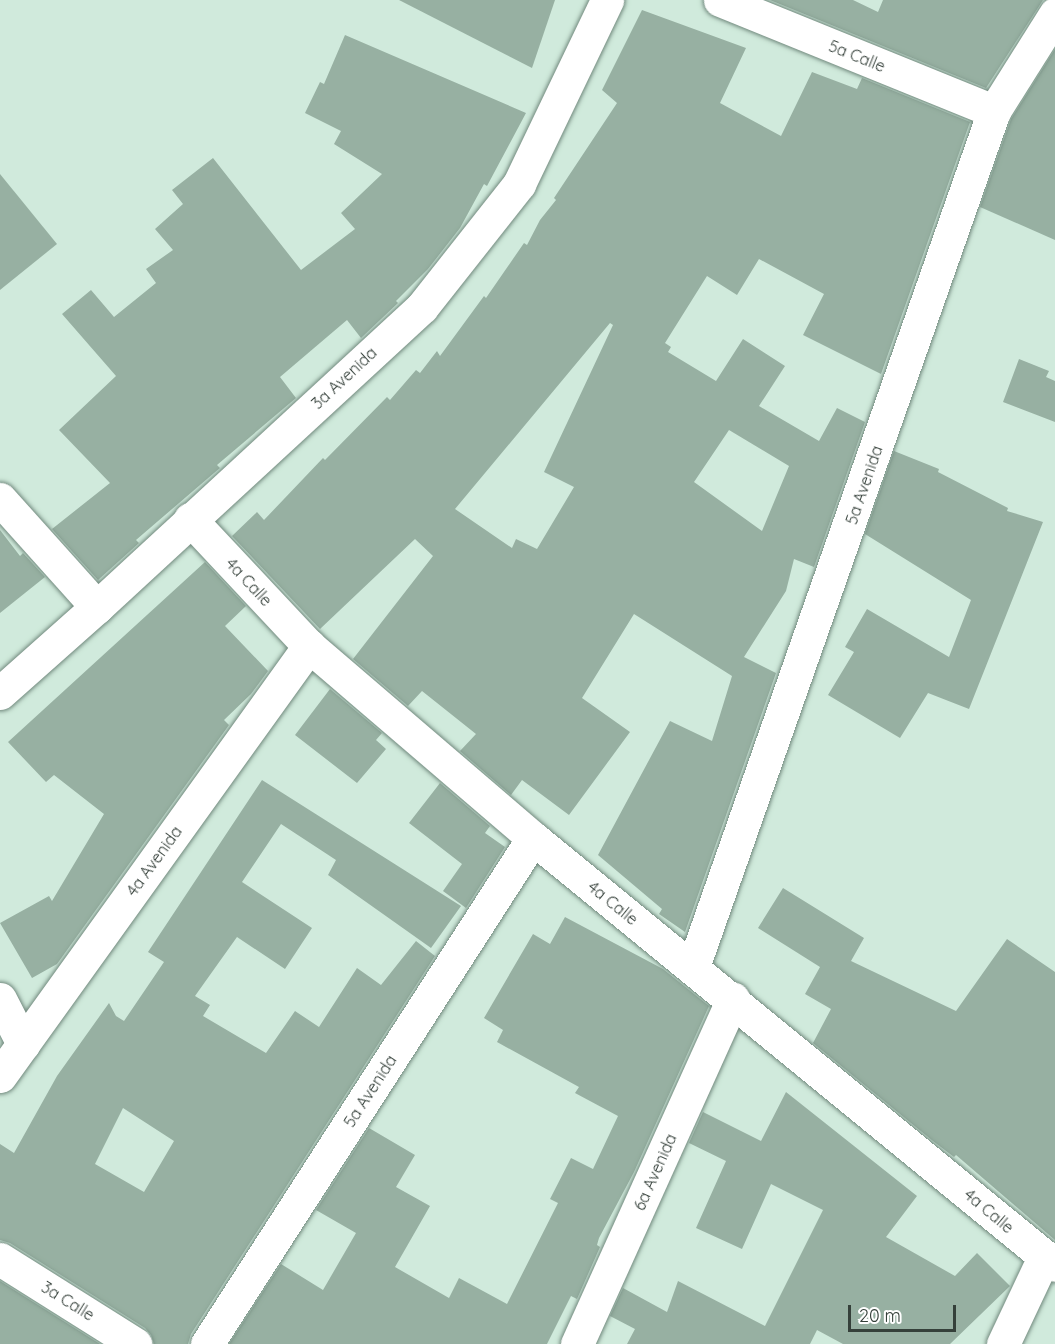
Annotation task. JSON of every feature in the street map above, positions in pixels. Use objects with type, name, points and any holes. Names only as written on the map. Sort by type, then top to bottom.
[{"type":"street","name":"3a Avenida","points":[[0,693],[97,607],[422,307],[519,184],[607,0]]},
{"type":"street","name":"5a Calle","points":[[720,0],[994,111]]},
{"type":"street","name":"5a Avenida","points":[[693,967],[994,111],[1055,14]]},
{"type":"street","points":[[0,499],[97,607]]},
{"type":"street","name":"4a Calle","points":[[190,519],[309,646],[533,838],[733,999],[1050,1261]]},
{"type":"street","name":"4a Avenida","points":[[0,1076],[309,646]]},
{"type":"street","name":"5a Avenida","points":[[207,1344],[533,838]]},
{"type":"street","points":[[0,999],[23,1044]]},
{"type":"street","name":"6a Avenida","points":[[577,1344],[733,999]]},
{"type":"street","name":"3a Calle","points":[[0,1259],[135,1344]]},
{"type":"street","points":[[1003,1344],[1050,1261]]},
{"type":"building","points":[[399,0],[555,0],[532,68]]},
{"type":"building","points":[[770,0],[853,0],[878,12],[883,0],[1043,0],[986,88]]},
{"type":"building","points":[[642,10],[746,48],[720,103],[781,136],[812,72],[857,89],[862,78],[970,122],[881,374],[803,335],[824,294],[759,259],[737,295],[707,276],[665,343],[671,347],[668,352],[716,381],[743,339],[785,366],[759,406],[819,441],[837,408],[865,422],[814,567],[794,559],[786,591],[744,657],[776,673],[685,932],[659,914],[662,909],[598,855],[670,721],[712,741],[732,676],[634,614],[582,698],[630,732],[569,815],[522,780],[511,795],[460,751],[476,734],[422,691],[408,706],[353,659],[433,556],[415,539],[320,629],[232,536],[257,512],[264,520],[323,458],[325,460],[387,397],[390,400],[416,370],[420,373],[437,351],[440,356],[484,296],[486,298],[524,243],[527,245],[540,220],[556,200],[554,198],[617,103],[602,90]],"holes":[[[610,323],[613,325],[544,472],[574,487],[537,549],[516,539],[512,548],[455,509]],[[729,430],[789,466],[762,531],[694,482]]]},
{"type":"building","points":[[345,35],[526,113],[487,186],[484,184],[460,228],[428,269],[396,301],[398,303],[361,338],[347,320],[280,377],[296,398],[217,465],[220,468],[136,540],[139,543],[98,580],[52,529],[110,483],[59,430],[116,376],[62,314],[91,290],[114,317],[156,283],[146,269],[173,250],[155,229],[183,204],[172,190],[213,158],[301,270],[355,229],[341,213],[382,174],[334,144],[341,131],[305,113],[320,82],[324,84]]},
{"type":"building","points":[[1055,49],[1055,240],[980,207],[1011,119]]},
{"type":"building","points":[[0,174],[57,244],[0,290]]},
{"type":"building","points":[[1019,359],[1049,371],[1046,377],[1055,381],[1055,422],[1003,402]]},
{"type":"building","points":[[894,451],[939,469],[938,472],[1008,508],[1007,511],[1043,522],[969,709],[928,693],[900,738],[828,695],[854,652],[845,647],[867,609],[949,657],[971,600],[865,534]]},
{"type":"building","points":[[0,530],[20,556],[23,553],[45,577],[0,613]]},
{"type":"building","points":[[205,562],[246,606],[225,626],[268,671],[251,694],[224,720],[229,725],[57,964],[32,978],[0,923],[49,896],[52,901],[104,814],[54,775],[46,782],[8,742]]},
{"type":"building","points":[[330,689],[382,733],[376,740],[386,749],[357,783],[295,735]]},
{"type":"building","points":[[262,780],[461,906],[431,948],[328,875],[336,860],[281,824],[242,882],[312,928],[285,969],[237,937],[195,996],[210,1005],[203,1016],[266,1053],[295,1011],[319,1027],[357,968],[381,985],[416,941],[435,956],[191,1334],[188,1344],[154,1344],[145,1328],[10,1243],[0,1240],[0,1144],[14,1153],[57,1076],[109,1003],[116,1016],[124,1021],[164,962],[148,952]],"holes":[[[123,1108],[174,1141],[144,1192],[95,1164]]]},
{"type":"building","points":[[440,783],[490,826],[485,833],[505,847],[466,908],[443,891],[462,864],[409,823]]},
{"type":"building","points":[[783,888],[864,938],[851,961],[956,1011],[1007,939],[1055,972],[1055,1240],[956,1155],[954,1157],[933,1141],[813,1043],[831,1009],[805,994],[820,967],[758,928]]},
{"type":"building","points":[[565,917],[663,969],[709,1006],[634,1172],[599,1238],[597,1245],[600,1247],[577,1299],[571,1296],[547,1344],[229,1344],[281,1264],[323,1290],[356,1233],[316,1210],[369,1128],[415,1155],[396,1187],[430,1206],[395,1267],[449,1298],[459,1278],[507,1304],[558,1203],[550,1199],[571,1158],[593,1169],[618,1116],[575,1093],[579,1087],[497,1042],[503,1030],[484,1018],[533,934],[550,944]]},
{"type":"building","points":[[786,1092],[917,1196],[886,1237],[955,1276],[977,1253],[1010,1286],[950,1344],[843,1344],[817,1330],[810,1344],[627,1344],[635,1329],[610,1316],[623,1288],[667,1312],[678,1281],[765,1326],[823,1210],[771,1184],[742,1249],[696,1228],[726,1161],[689,1143],[703,1112],[761,1141]]},
{"type":"building","points":[[0,1281],[100,1344],[0,1344]]}]
